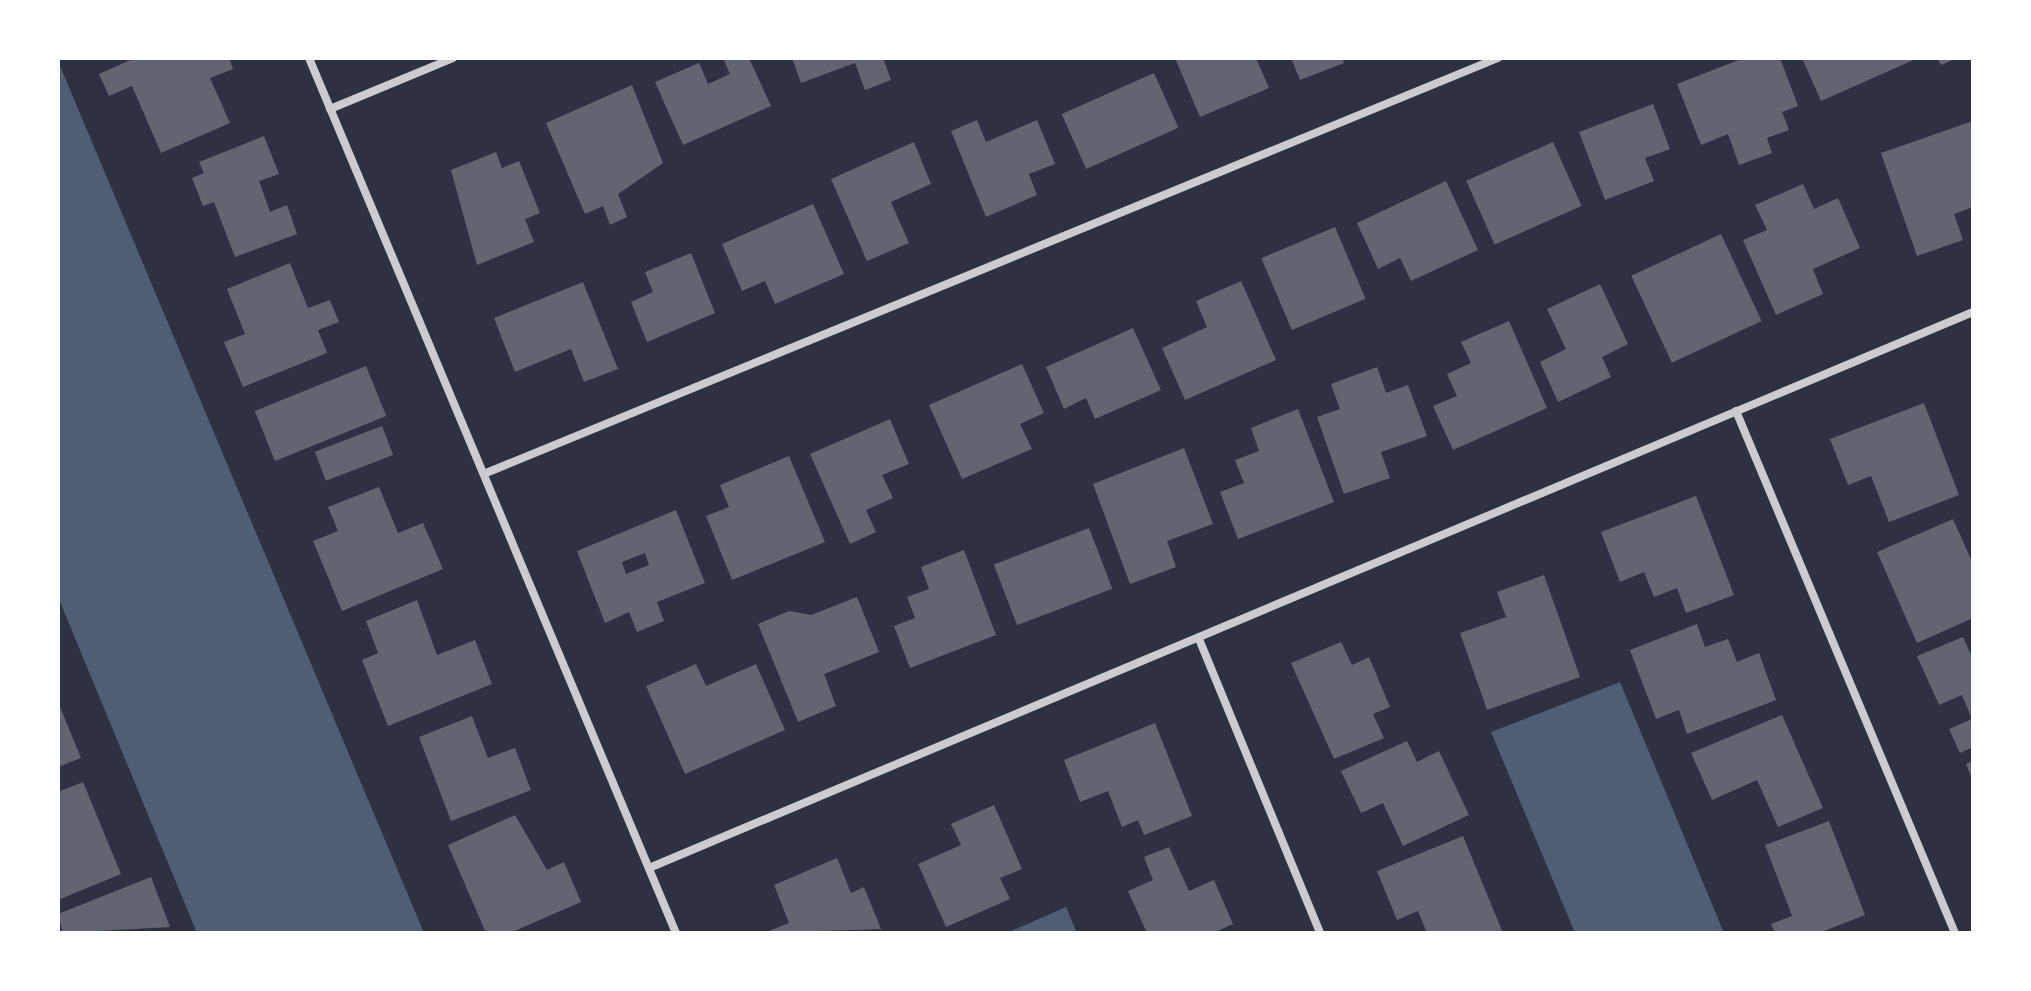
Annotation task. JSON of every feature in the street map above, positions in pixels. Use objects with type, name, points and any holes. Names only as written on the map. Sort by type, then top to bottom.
[{"type":"street","points":[[309,58],[486,473],[676,933]]},
{"type":"street","points":[[330,109],[453,58]]},
{"type":"street","points":[[486,473],[1498,58]]},
{"type":"street","points":[[649,868],[1973,312]]},
{"type":"street","points":[[1736,411],[1955,933]]},
{"type":"street","points":[[1199,639],[1320,933]]},
{"type":"water","points":[[58,61],[424,933],[197,933],[58,597]]},
{"type":"water","points":[[1620,682],[1724,933],[1575,933],[1491,732]]},
{"type":"water","points":[[1066,907],[1077,933],[1007,933]]},
{"type":"building","points":[[135,58],[229,58],[233,69],[210,78],[230,123],[161,153],[132,86],[109,96],[99,74]]},
{"type":"building","points":[[723,58],[749,58],[771,106],[683,145],[655,82],[699,63],[708,84],[730,74]]},
{"type":"building","points":[[792,58],[883,58],[891,80],[865,90],[855,63],[801,83]]},
{"type":"building","points":[[1175,58],[1256,58],[1269,88],[1200,117]]},
{"type":"building","points":[[1291,58],[1342,58],[1344,63],[1300,80]]},
{"type":"building","points":[[1744,58],[1780,58],[1798,106],[1782,112],[1789,130],[1767,138],[1772,153],[1739,165],[1728,134],[1701,145],[1677,84]]},
{"type":"building","points":[[1802,58],[1918,58],[1821,101]]},
{"type":"building","points":[[1937,58],[1957,58],[1941,65]]},
{"type":"building","points":[[1154,73],[1178,128],[1086,169],[1062,114]]},
{"type":"building","points":[[632,85],[663,163],[618,194],[627,217],[610,225],[603,206],[585,214],[546,123]]},
{"type":"building","points":[[1653,104],[1670,149],[1645,158],[1654,181],[1605,200],[1579,132]]},
{"type":"building","points":[[977,120],[986,142],[1037,120],[1055,164],[1029,174],[1037,195],[986,217],[951,131]]},
{"type":"building","points":[[1973,121],[1973,207],[1954,214],[1963,240],[1917,256],[1881,153]]},
{"type":"building","points":[[264,136],[279,174],[259,181],[270,212],[287,205],[297,234],[235,257],[214,202],[203,206],[192,178],[204,173],[199,162]]},
{"type":"building","points":[[914,142],[931,184],[891,202],[909,243],[867,261],[831,179]]},
{"type":"building","points":[[1553,142],[1581,206],[1495,245],[1466,181]]},
{"type":"building","points":[[496,152],[502,168],[519,161],[540,213],[525,219],[534,242],[477,265],[451,170]]},
{"type":"building","points":[[1446,181],[1478,250],[1411,281],[1400,258],[1378,269],[1357,223]]},
{"type":"building","points":[[1803,184],[1814,209],[1838,198],[1860,248],[1813,269],[1823,294],[1776,315],[1743,240],[1767,230],[1755,205]]},
{"type":"building","points":[[813,204],[844,274],[775,304],[765,281],[742,291],[722,244]]},
{"type":"building","points":[[1335,227],[1365,299],[1292,330],[1261,258]]},
{"type":"building","points":[[1721,234],[1762,321],[1672,363],[1631,276]]},
{"type":"building","points":[[691,253],[715,313],[647,342],[631,302],[653,292],[645,272]]},
{"type":"building","points":[[290,263],[308,308],[330,300],[339,322],[318,330],[327,353],[243,387],[224,342],[245,334],[227,289]]},
{"type":"building","points":[[1241,281],[1276,360],[1185,400],[1162,348],[1207,327],[1196,301]]},
{"type":"building","points":[[583,282],[618,369],[584,382],[571,349],[515,372],[494,318]]},
{"type":"building","points":[[1600,284],[1628,344],[1602,357],[1611,377],[1558,402],[1540,362],[1566,349],[1547,309]]},
{"type":"building","points":[[1509,321],[1547,408],[1453,450],[1433,406],[1457,396],[1447,374],[1471,363],[1461,342]]},
{"type":"building","points":[[1133,328],[1161,390],[1095,419],[1086,398],[1064,409],[1046,367]]},
{"type":"building","points":[[1022,364],[1044,413],[1020,424],[1032,449],[962,479],[929,405]]},
{"type":"building","points":[[366,366],[386,416],[275,461],[255,411]]},
{"type":"building","points":[[1377,367],[1386,393],[1408,385],[1427,436],[1381,452],[1390,478],[1344,494],[1317,417],[1340,409],[1331,384]]},
{"type":"building","points":[[1924,403],[1959,495],[1889,522],[1871,476],[1848,485],[1830,439]]},
{"type":"building","points":[[1298,409],[1334,502],[1238,539],[1220,492],[1244,483],[1235,460],[1259,451],[1251,428]]},
{"type":"building","points":[[890,419],[909,464],[882,475],[893,498],[866,510],[876,532],[850,544],[810,454]]},
{"type":"building","points":[[382,426],[393,455],[326,481],[315,452]]},
{"type":"building","points":[[1184,448],[1213,524],[1167,541],[1176,567],[1130,584],[1093,484]]},
{"type":"building","points":[[789,456],[825,542],[732,580],[706,516],[729,507],[720,485]]},
{"type":"building","points":[[379,487],[398,533],[423,523],[443,569],[342,611],[313,541],[338,531],[328,507]]},
{"type":"building","points":[[1696,496],[1734,595],[1686,613],[1677,588],[1654,597],[1644,572],[1620,582],[1601,532]]},
{"type":"building","points":[[676,510],[705,583],[657,602],[664,621],[637,632],[629,612],[605,623],[577,551]],"holes":[[[645,553],[649,565],[626,574],[622,562]]]},
{"type":"building","points":[[1953,519],[1973,564],[1973,618],[1917,643],[1877,552]]},
{"type":"building","points":[[1089,528],[1112,589],[1017,625],[994,565]]},
{"type":"building","points":[[964,550],[996,635],[910,668],[894,626],[915,618],[907,597],[929,589],[921,567]]},
{"type":"building","points":[[1544,575],[1580,677],[1487,710],[1460,633],[1506,617],[1497,592]]},
{"type":"building","points":[[857,597],[879,652],[824,674],[836,706],[798,722],[758,624],[789,611],[811,615]]},
{"type":"building","points":[[417,600],[437,655],[475,640],[492,684],[388,726],[362,660],[378,653],[366,621]]},
{"type":"building","points":[[1697,624],[1705,647],[1728,639],[1737,662],[1759,653],[1776,700],[1687,734],[1679,710],[1656,719],[1630,650]]},
{"type":"building","points":[[1963,637],[1973,659],[1973,747],[1960,753],[1949,729],[1972,719],[1962,695],[1939,705],[1917,656]]},
{"type":"building","points":[[1341,642],[1352,665],[1369,657],[1390,707],[1373,714],[1384,738],[1334,759],[1291,663]]},
{"type":"building","points":[[696,664],[706,686],[756,664],[785,730],[685,774],[646,686]]},
{"type":"building","points":[[58,702],[81,758],[58,767]]},
{"type":"building","points":[[1782,715],[1823,808],[1778,827],[1757,780],[1712,800],[1691,753]]},
{"type":"building","points":[[472,716],[488,758],[515,748],[531,790],[451,821],[419,737]]},
{"type":"building","points":[[1155,723],[1192,816],[1144,835],[1138,820],[1122,827],[1108,791],[1080,802],[1064,760]]},
{"type":"building","points":[[1407,741],[1417,762],[1439,751],[1469,815],[1403,846],[1383,803],[1361,813],[1341,771]]},
{"type":"building","points":[[1973,761],[1973,781],[1966,764]]},
{"type":"building","points":[[83,782],[121,874],[58,900],[58,792]]},
{"type":"building","points":[[994,805],[1022,869],[1000,878],[1010,899],[946,927],[918,864],[961,845],[951,824]]},
{"type":"building","points":[[515,815],[547,870],[564,862],[581,902],[510,933],[486,933],[448,845]]},
{"type":"building","points":[[1829,821],[1865,915],[1819,933],[1775,933],[1771,924],[1792,916],[1765,845]]},
{"type":"building","points":[[1463,836],[1503,933],[1427,933],[1418,911],[1397,920],[1377,871]]},
{"type":"building","points":[[1169,847],[1189,891],[1214,880],[1233,924],[1213,933],[1147,933],[1128,891],[1153,880],[1144,857]]},
{"type":"building","points":[[837,858],[851,893],[864,887],[881,929],[764,933],[789,923],[774,885]]},
{"type":"building","points":[[151,877],[170,927],[63,933],[58,914]]}]
